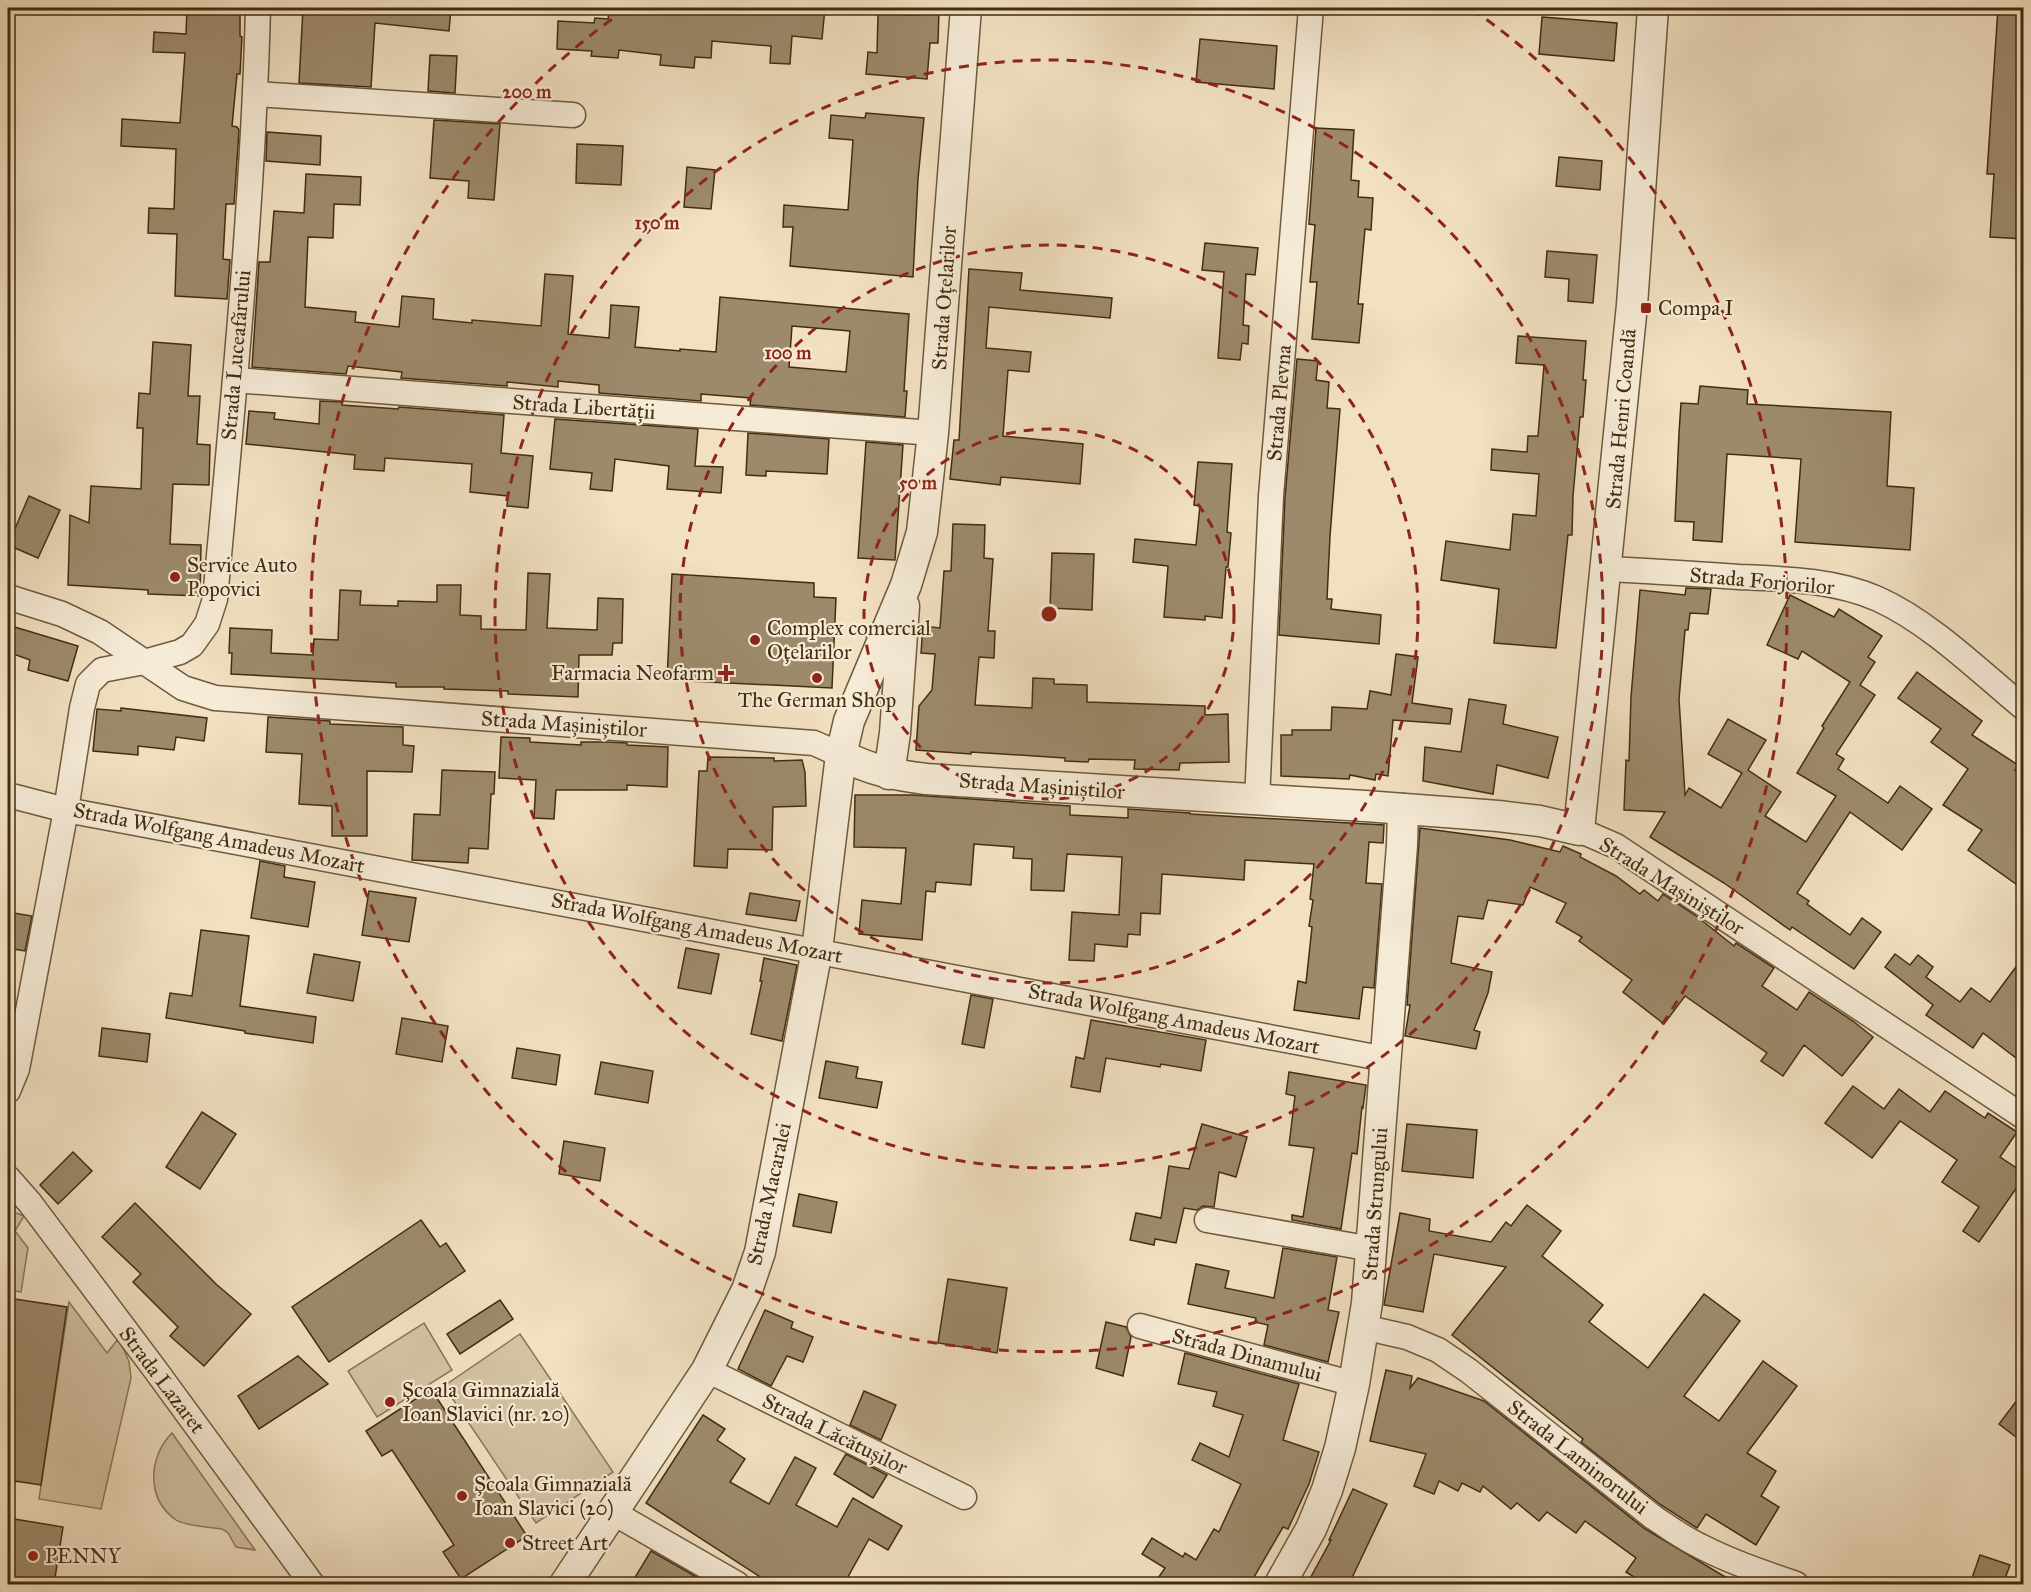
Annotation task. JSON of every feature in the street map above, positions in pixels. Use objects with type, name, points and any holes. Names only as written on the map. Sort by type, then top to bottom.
[{"type":"street","name":"Strada Luceafărului","points":[[8,1091],[17,1069],[88,684],[102,670],[180,652],[192,645],[207,624],[215,599],[235,380],[256,94],[258,8]]},
{"type":"street","name":"Strada Oțelarilor","points":[[841,755],[849,721],[906,585],[922,532],[933,434],[966,8]]},
{"type":"street","name":"Strada Plevna","points":[[1257,800],[1271,496],[1311,8]]},
{"type":"street","name":"Strada Henri Coandă","points":[[1580,830],[1632,305],[1653,8]]},
{"type":"street","points":[[256,94],[573,116]]},
{"type":"street","name":"Strada Libertății","points":[[235,380],[933,434]]},
{"type":"street","name":"Strada Forjorilor","points":[[1607,569],[1827,584],[1859,591],[1880,600],[1932,632],[2024,708]]},
{"type":"street","name":"Strada Oțelarilor","points":[[889,774],[895,733],[906,585]]},
{"type":"street","name":"Strada Mașiniștilor","points":[[8,597],[62,614],[100,632],[183,688],[215,698],[814,743],[864,767],[889,774],[926,779],[1403,809],[1539,821],[1580,830],[1616,846],[2024,1117]]},
{"type":"street","name":"Strada Macaralei","points":[[565,1584],[707,1370],[747,1290],[760,1252],[817,950],[841,755]]},
{"type":"street","name":"Strada Wolfgang Amadeus Mozart","points":[[8,795],[66,810],[1386,1059]]},
{"type":"street","name":"Strada Strungului","points":[[1281,1584],[1311,1529],[1327,1490],[1340,1448],[1354,1384],[1363,1327],[1372,1249],[1403,809]]},
{"type":"street","name":"Strada Lazaret","points":[[8,1178],[30,1203],[154,1368],[312,1584]]},
{"type":"street","points":[[1207,1220],[1372,1249]]},
{"type":"street","name":"Strada Dinamului","points":[[1140,1326],[1354,1384]]},
{"type":"street","name":"Strada Laminorului","points":[[1363,1327],[1407,1337],[1438,1350],[1469,1371],[1677,1533],[1698,1546],[1795,1584]]},
{"type":"street","name":"Strada Lăcătușilor","points":[[707,1370],[964,1497]]},
{"type":"street","points":[[612,1512],[737,1584]]},
{"type":"shaded area","points":[[8,1210],[24,1216],[15,1231],[28,1248],[21,1292],[8,1290]]},
{"type":"shaded area","points":[[69,1302],[107,1353],[119,1338],[129,1362],[131,1378],[101,1509],[39,1499]]},
{"type":"shaded area","points":[[424,1323],[452,1370],[377,1417],[348,1371]]},
{"type":"shaded area","points":[[520,1334],[613,1472],[536,1523],[444,1386]]},
{"type":"shaded area","points":[[172,1433],[255,1550],[236,1547],[228,1533],[222,1529],[180,1522],[166,1511],[155,1490],[154,1478],[158,1454]]},
{"type":"building","points":[[187,8],[240,8],[240,36],[242,37],[240,74],[237,74],[232,126],[239,130],[234,204],[226,204],[223,259],[230,260],[227,299],[175,296],[177,234],[148,233],[149,208],[174,209],[176,149],[121,146],[122,119],[180,123],[185,53],[153,52],[154,32],[186,34]]},
{"type":"building","points":[[303,8],[451,8],[449,31],[375,23],[371,87],[299,83]]},
{"type":"building","points":[[638,8],[720,14],[720,8],[825,8],[822,39],[792,36],[790,64],[770,63],[771,46],[712,41],[711,58],[695,57],[694,68],[660,65],[661,55],[619,50],[618,58],[591,56],[592,51],[557,49],[558,21],[594,23],[595,18],[608,19],[609,12],[637,14]]},
{"type":"building","points":[[1998,8],[2024,8],[2024,239],[1990,237],[1994,174],[1987,174]]},
{"type":"building","points":[[918,9],[939,10],[938,43],[930,43],[927,79],[866,74],[868,52],[877,53],[878,14],[918,15]]},
{"type":"building","points":[[1542,17],[1617,23],[1614,61],[1539,54]]},
{"type":"building","points":[[1200,39],[1277,46],[1274,89],[1196,82]]},
{"type":"building","points":[[430,55],[457,56],[455,93],[428,91]]},
{"type":"building","points":[[866,113],[924,118],[913,277],[790,266],[793,227],[783,227],[784,205],[848,210],[853,140],[829,138],[831,115],[865,118]]},
{"type":"building","points":[[434,120],[500,124],[494,200],[468,198],[469,181],[430,178]]},
{"type":"building","points":[[1316,128],[1354,130],[1351,180],[1359,181],[1358,197],[1373,198],[1371,230],[1365,229],[1358,304],[1363,304],[1359,343],[1312,339],[1317,282],[1310,282],[1315,225],[1309,224]]},
{"type":"building","points":[[267,132],[321,136],[320,165],[266,161]]},
{"type":"building","points":[[577,144],[623,146],[621,185],[576,183]]},
{"type":"building","points":[[1559,157],[1602,161],[1600,190],[1556,186]]},
{"type":"building","points":[[687,167],[715,170],[711,209],[684,207]]},
{"type":"building","points":[[306,174],[361,177],[360,205],[334,204],[333,238],[308,237],[305,307],[356,312],[355,322],[399,327],[402,296],[434,299],[433,319],[541,326],[545,274],[573,276],[568,334],[609,338],[611,305],[639,307],[635,347],[716,352],[720,297],[909,314],[904,391],[907,391],[905,417],[750,405],[751,398],[701,394],[701,401],[599,393],[599,385],[558,381],[558,387],[507,382],[507,386],[401,378],[402,372],[348,366],[346,374],[252,367],[259,262],[270,262],[274,211],[304,213]],"holes":[[[792,326],[850,331],[846,372],[789,367]]]},
{"type":"building","points":[[1205,243],[1258,248],[1255,275],[1246,274],[1243,325],[1249,326],[1248,344],[1242,343],[1240,360],[1218,358],[1224,272],[1202,270]]},
{"type":"building","points":[[1547,251],[1597,255],[1593,303],[1568,301],[1569,279],[1545,277]]},
{"type":"building","points":[[969,269],[1022,273],[1020,290],[1112,298],[1110,318],[989,307],[986,348],[1031,352],[1029,372],[1008,370],[1003,436],[1083,444],[1080,484],[1001,477],[1000,485],[950,479],[954,440],[959,440]]},
{"type":"building","points":[[1518,336],[1586,341],[1583,380],[1586,380],[1583,417],[1580,417],[1572,535],[1568,535],[1556,648],[1494,643],[1499,589],[1441,580],[1446,541],[1510,550],[1513,514],[1536,516],[1539,474],[1491,470],[1492,449],[1527,452],[1528,436],[1538,436],[1544,365],[1516,363]]},
{"type":"building","points":[[153,342],[191,345],[188,396],[200,396],[197,444],[210,445],[209,485],[173,484],[170,544],[201,545],[200,596],[148,594],[148,590],[68,585],[70,515],[89,523],[91,486],[141,489],[143,428],[137,428],[139,393],[150,394]]},
{"type":"building","points":[[1297,359],[1318,361],[1316,380],[1329,382],[1327,408],[1340,409],[1327,599],[1332,599],[1331,609],[1381,615],[1379,644],[1279,635],[1285,497]]},
{"type":"building","points":[[1700,386],[1748,390],[1747,404],[1891,412],[1887,486],[1914,488],[1910,550],[1795,542],[1801,459],[1727,454],[1722,542],[1693,540],[1694,522],[1675,521],[1679,433],[1681,403],[1698,404]]},
{"type":"building","points":[[320,401],[342,402],[342,405],[504,415],[501,453],[533,456],[528,508],[507,506],[508,496],[470,492],[472,464],[385,458],[384,471],[354,469],[355,455],[246,444],[249,411],[275,413],[274,419],[319,424]]},
{"type":"building","points":[[555,419],[698,429],[695,466],[723,467],[721,493],[667,489],[669,466],[615,459],[612,491],[590,489],[592,473],[550,469]]},
{"type":"building","points":[[748,433],[829,439],[827,474],[766,471],[766,476],[746,475]]},
{"type":"building","points":[[866,442],[903,445],[895,560],[858,558]]},
{"type":"building","points":[[1198,462],[1232,464],[1227,532],[1231,533],[1222,618],[1205,616],[1205,620],[1164,617],[1168,566],[1133,562],[1135,539],[1196,545],[1200,506],[1194,505]]},
{"type":"building","points":[[29,496],[60,510],[38,558],[8,545]]},
{"type":"building","points":[[953,524],[985,525],[984,558],[993,559],[988,631],[995,631],[994,658],[979,657],[975,705],[1032,708],[1033,678],[1054,679],[1054,684],[1087,685],[1087,702],[1205,706],[1205,715],[1228,714],[1229,762],[1180,763],[1179,770],[1134,769],[1135,760],[1065,761],[1065,758],[916,750],[919,706],[932,690],[935,654],[921,653],[923,626],[940,628],[944,571],[951,571]]},
{"type":"building","points":[[1052,553],[1094,554],[1092,610],[1050,608]]},
{"type":"building","points":[[528,573],[550,574],[547,628],[597,630],[598,598],[623,599],[622,643],[613,643],[612,655],[579,655],[578,697],[508,694],[508,691],[444,689],[444,687],[396,687],[396,683],[231,674],[230,628],[272,630],[271,653],[313,655],[314,639],[338,640],[340,590],[361,591],[360,605],[398,606],[398,601],[437,602],[437,585],[461,585],[460,615],[481,616],[481,629],[526,630]]},
{"type":"building","name":"Complex comercial Oțelarilor","points":[[672,574],[814,583],[814,597],[836,598],[832,688],[667,680]]},
{"type":"building","points":[[1686,588],[1711,589],[1708,614],[1690,613],[1688,630],[1685,630],[1679,699],[1685,795],[1689,788],[1721,808],[1742,773],[1708,754],[1728,719],[1766,740],[1748,770],[1781,792],[1765,816],[1806,842],[1836,796],[1797,773],[1824,728],[1822,726],[1850,682],[1802,651],[1798,659],[1767,645],[1790,595],[1834,617],[1839,609],[1882,636],[1868,657],[1875,662],[1860,685],[1875,695],[1836,754],[1844,759],[1838,769],[1888,803],[1900,786],[1932,809],[1902,850],[1850,812],[1797,893],[1809,901],[1807,904],[1850,935],[1862,918],[1881,932],[1854,969],[1792,927],[1790,930],[1724,883],[1650,837],[1665,812],[1624,810],[1640,590],[1685,595]]},
{"type":"building","points":[[8,625],[78,646],[68,681],[28,670],[30,660],[8,652]]},
{"type":"building","points":[[1396,654],[1418,657],[1412,703],[1452,709],[1450,724],[1393,720],[1388,776],[1376,774],[1375,780],[1350,775],[1349,779],[1281,776],[1281,735],[1292,735],[1292,730],[1331,730],[1332,707],[1367,709],[1370,691],[1391,695]]},
{"type":"building","points":[[1917,672],[1982,721],[1972,735],[2018,765],[2015,770],[2024,775],[2024,874],[2016,884],[1968,850],[1982,830],[1943,805],[1968,769],[1931,742],[1941,729],[1898,698]]},
{"type":"building","points":[[1469,699],[1506,705],[1503,724],[1558,737],[1548,778],[1497,765],[1493,794],[1423,781],[1425,747],[1461,752]]},
{"type":"building","points":[[121,708],[207,718],[204,741],[176,737],[174,750],[138,746],[138,755],[93,751],[97,709],[121,711]]},
{"type":"building","points":[[268,717],[330,721],[330,724],[403,727],[403,745],[414,746],[412,772],[367,771],[367,836],[332,836],[332,806],[299,804],[302,754],[266,752]]},
{"type":"building","points":[[501,737],[530,738],[530,742],[581,745],[581,742],[605,742],[668,747],[667,787],[627,785],[627,790],[556,790],[554,819],[534,818],[536,780],[499,778]]},
{"type":"building","points":[[708,757],[774,758],[774,761],[802,760],[805,772],[806,806],[773,807],[772,850],[728,849],[727,868],[694,866],[699,771],[707,771]]},
{"type":"building","points":[[442,770],[495,772],[494,794],[491,794],[488,849],[469,848],[468,863],[412,860],[414,814],[440,815]]},
{"type":"building","points":[[855,795],[913,795],[1070,806],[1070,815],[1128,818],[1128,809],[1384,825],[1383,843],[1369,842],[1366,883],[1382,884],[1374,988],[1363,987],[1359,1019],[1294,1010],[1298,981],[1306,983],[1312,927],[1309,926],[1313,900],[1310,899],[1314,864],[1245,860],[1244,880],[1162,874],[1160,914],[1141,913],[1140,935],[1128,934],[1127,947],[1095,944],[1094,961],[1069,960],[1072,912],[1119,915],[1122,857],[1067,854],[1064,891],[1031,890],[1032,859],[1013,858],[1014,847],[974,844],[971,885],[936,882],[935,892],[926,891],[922,940],[859,934],[862,900],[901,904],[906,848],[854,847]]},
{"type":"building","points":[[1420,828],[1510,840],[1560,852],[1563,846],[1581,854],[1580,857],[1616,876],[1640,894],[1644,890],[1658,901],[1663,894],[1695,915],[1734,946],[1736,943],[1774,968],[1762,986],[1797,1010],[1809,992],[1873,1037],[1842,1076],[1804,1045],[1783,1076],[1761,1061],[1767,1053],[1685,996],[1664,1024],[1623,992],[1632,980],[1579,941],[1582,937],[1556,922],[1566,903],[1530,887],[1523,905],[1488,900],[1483,919],[1458,916],[1451,963],[1492,972],[1488,993],[1474,1030],[1480,1032],[1476,1049],[1405,1036],[1410,1005],[1407,1005]]},
{"type":"building","points":[[260,861],[285,866],[284,877],[315,882],[308,927],[251,918]]},
{"type":"building","points":[[369,891],[416,898],[409,942],[362,935]]},
{"type":"building","points":[[750,893],[800,901],[796,921],[746,914]]},
{"type":"building","points":[[8,912],[32,916],[25,951],[8,948]]},
{"type":"building","points":[[201,930],[249,936],[240,1006],[316,1017],[313,1043],[166,1018],[170,993],[192,996]]},
{"type":"building","points":[[686,948],[719,954],[711,994],[678,988]]},
{"type":"building","points":[[314,954],[360,962],[353,1001],[307,993]]},
{"type":"building","points":[[1895,954],[1910,965],[1918,955],[1933,967],[1926,977],[1960,1002],[1971,988],[1990,1002],[2024,956],[2024,1064],[1983,1033],[1973,1048],[1926,1015],[1933,1005],[1885,967]]},
{"type":"building","points":[[764,958],[797,965],[782,1041],[751,1034],[762,981],[760,981]]},
{"type":"building","points":[[971,995],[993,999],[984,1048],[962,1044]]},
{"type":"building","points":[[402,1018],[448,1026],[442,1062],[396,1054]]},
{"type":"building","points":[[1091,1020],[1206,1040],[1201,1071],[1106,1058],[1100,1092],[1071,1087],[1076,1057],[1084,1059]]},
{"type":"building","points":[[102,1028],[150,1034],[147,1062],[99,1056]]},
{"type":"building","points":[[517,1048],[560,1055],[556,1085],[512,1078]]},
{"type":"building","points":[[826,1061],[858,1067],[856,1078],[882,1082],[877,1108],[819,1098]]},
{"type":"building","points":[[601,1062],[653,1071],[648,1103],[595,1094]]},
{"type":"building","points":[[1289,1072],[1366,1085],[1357,1154],[1352,1153],[1341,1229],[1292,1220],[1292,1215],[1303,1217],[1314,1148],[1289,1145],[1295,1096],[1286,1094]]},
{"type":"building","points":[[1853,1086],[1884,1109],[1899,1089],[1930,1112],[1945,1091],[1985,1118],[1988,1113],[2017,1132],[2000,1157],[2024,1173],[2024,1177],[1979,1242],[1963,1231],[1979,1207],[1942,1182],[1957,1160],[1900,1121],[1872,1158],[1825,1123]]},
{"type":"building","points":[[202,1112],[236,1134],[200,1189],[166,1167]]},
{"type":"building","points":[[1202,1124],[1247,1137],[1236,1177],[1219,1172],[1214,1207],[1203,1206],[1197,1210],[1184,1208],[1176,1243],[1155,1239],[1154,1245],[1130,1240],[1136,1213],[1161,1218],[1169,1166],[1189,1169]]},
{"type":"building","points":[[1407,1124],[1477,1130],[1473,1178],[1402,1171]]},
{"type":"building","points":[[564,1141],[605,1148],[600,1181],[559,1174]]},
{"type":"building","points":[[73,1152],[92,1171],[58,1204],[40,1185]]},
{"type":"building","points":[[799,1194],[837,1202],[831,1233],[793,1226]]},
{"type":"building","points":[[135,1203],[216,1284],[251,1314],[204,1366],[170,1336],[178,1327],[133,1282],[141,1274],[102,1237]]},
{"type":"building","points":[[1527,1205],[1561,1231],[1542,1256],[1603,1305],[1589,1322],[1648,1368],[1704,1294],[1740,1321],[1684,1396],[1719,1421],[1763,1361],[1797,1386],[1747,1453],[1776,1471],[1761,1496],[1779,1507],[1756,1545],[1706,1514],[1697,1528],[1661,1505],[1581,1442],[1583,1439],[1452,1335],[1506,1267],[1434,1254],[1423,1312],[1384,1305],[1400,1213],[1430,1219],[1429,1231],[1491,1242],[1506,1222],[1511,1226]]},
{"type":"building","points":[[421,1220],[440,1247],[446,1243],[465,1271],[329,1362],[292,1307]]},
{"type":"building","points":[[1283,1248],[1337,1257],[1328,1310],[1339,1312],[1328,1362],[1264,1345],[1268,1325],[1255,1322],[1256,1318],[1188,1304],[1196,1264],[1229,1271],[1225,1288],[1274,1298]]},
{"type":"building","points":[[948,1279],[1007,1288],[997,1353],[938,1343]]},
{"type":"building","points":[[8,1298],[67,1307],[41,1485],[8,1480]]},
{"type":"building","points":[[500,1300],[513,1319],[460,1354],[447,1334]]},
{"type":"building","points":[[765,1310],[793,1322],[791,1328],[813,1337],[803,1362],[787,1356],[771,1386],[738,1369]]},
{"type":"building","points":[[1106,1322],[1126,1327],[1131,1337],[1123,1376],[1096,1368]]},
{"type":"building","points":[[1185,1353],[1299,1384],[1283,1440],[1319,1452],[1309,1484],[1288,1529],[1283,1527],[1250,1584],[1154,1584],[1165,1568],[1142,1554],[1152,1538],[1183,1557],[1185,1553],[1196,1560],[1214,1529],[1219,1532],[1241,1484],[1192,1460],[1200,1443],[1229,1457],[1243,1415],[1213,1406],[1217,1392],[1178,1384]]},
{"type":"building","points":[[298,1356],[328,1384],[259,1429],[238,1396]]},
{"type":"building","points":[[1386,1370],[1412,1376],[1410,1388],[1418,1378],[1484,1401],[1645,1529],[1737,1584],[1645,1584],[1626,1572],[1636,1558],[1585,1521],[1576,1533],[1547,1512],[1539,1521],[1517,1503],[1511,1509],[1483,1486],[1480,1492],[1462,1483],[1458,1491],[1439,1481],[1434,1494],[1414,1486],[1426,1454],[1370,1441]]},
{"type":"building","name":"Școala Gimnazială Ioan Slavici (20)","points":[[431,1389],[527,1536],[461,1579],[443,1552],[454,1545],[392,1450],[382,1456],[366,1431]]},
{"type":"building","points":[[864,1391],[896,1405],[881,1440],[850,1425]]},
{"type":"building","points":[[2024,1391],[2024,1443],[1999,1424]]},
{"type":"building","points":[[703,1415],[725,1429],[717,1440],[745,1459],[730,1482],[769,1504],[795,1457],[816,1468],[796,1505],[837,1527],[853,1498],[902,1526],[888,1550],[869,1539],[844,1584],[771,1584],[646,1503]]},
{"type":"building","points":[[846,1454],[887,1475],[873,1498],[834,1474]]},
{"type":"building","points":[[1353,1489],[1387,1504],[1349,1584],[1307,1584],[1331,1540],[1329,1540]]},
{"type":"building","name":"PENNY","points":[[8,1518],[63,1527],[54,1584],[8,1584]]},
{"type":"building","points":[[651,1551],[709,1584],[631,1584]]},
{"type":"building","points":[[1980,1555],[2010,1565],[2003,1584],[1970,1584]]},
{"type":"place","name":"Compa I","points":[[1646,308]]},
{"type":"place","name":"Service Auto Popovici","points":[[175,577]]},
{"type":"place","name":"Complex comercial Oțelarilor","points":[[755,640]]},
{"type":"place","name":"Farmacia Neofarm","points":[[726,673]]},
{"type":"place","name":"The German Shop","points":[[817,678]]},
{"type":"place","name":"Școala Gimnazială Ioan Slavici (nr. 20)","points":[[390,1402]]},
{"type":"place","name":"Școala Gimnazială Ioan Slavici (20)","points":[[462,1496]]},
{"type":"place","name":"Street Art","points":[[510,1543]]},
{"type":"place","name":"PENNY","points":[[33,1556]]}]
